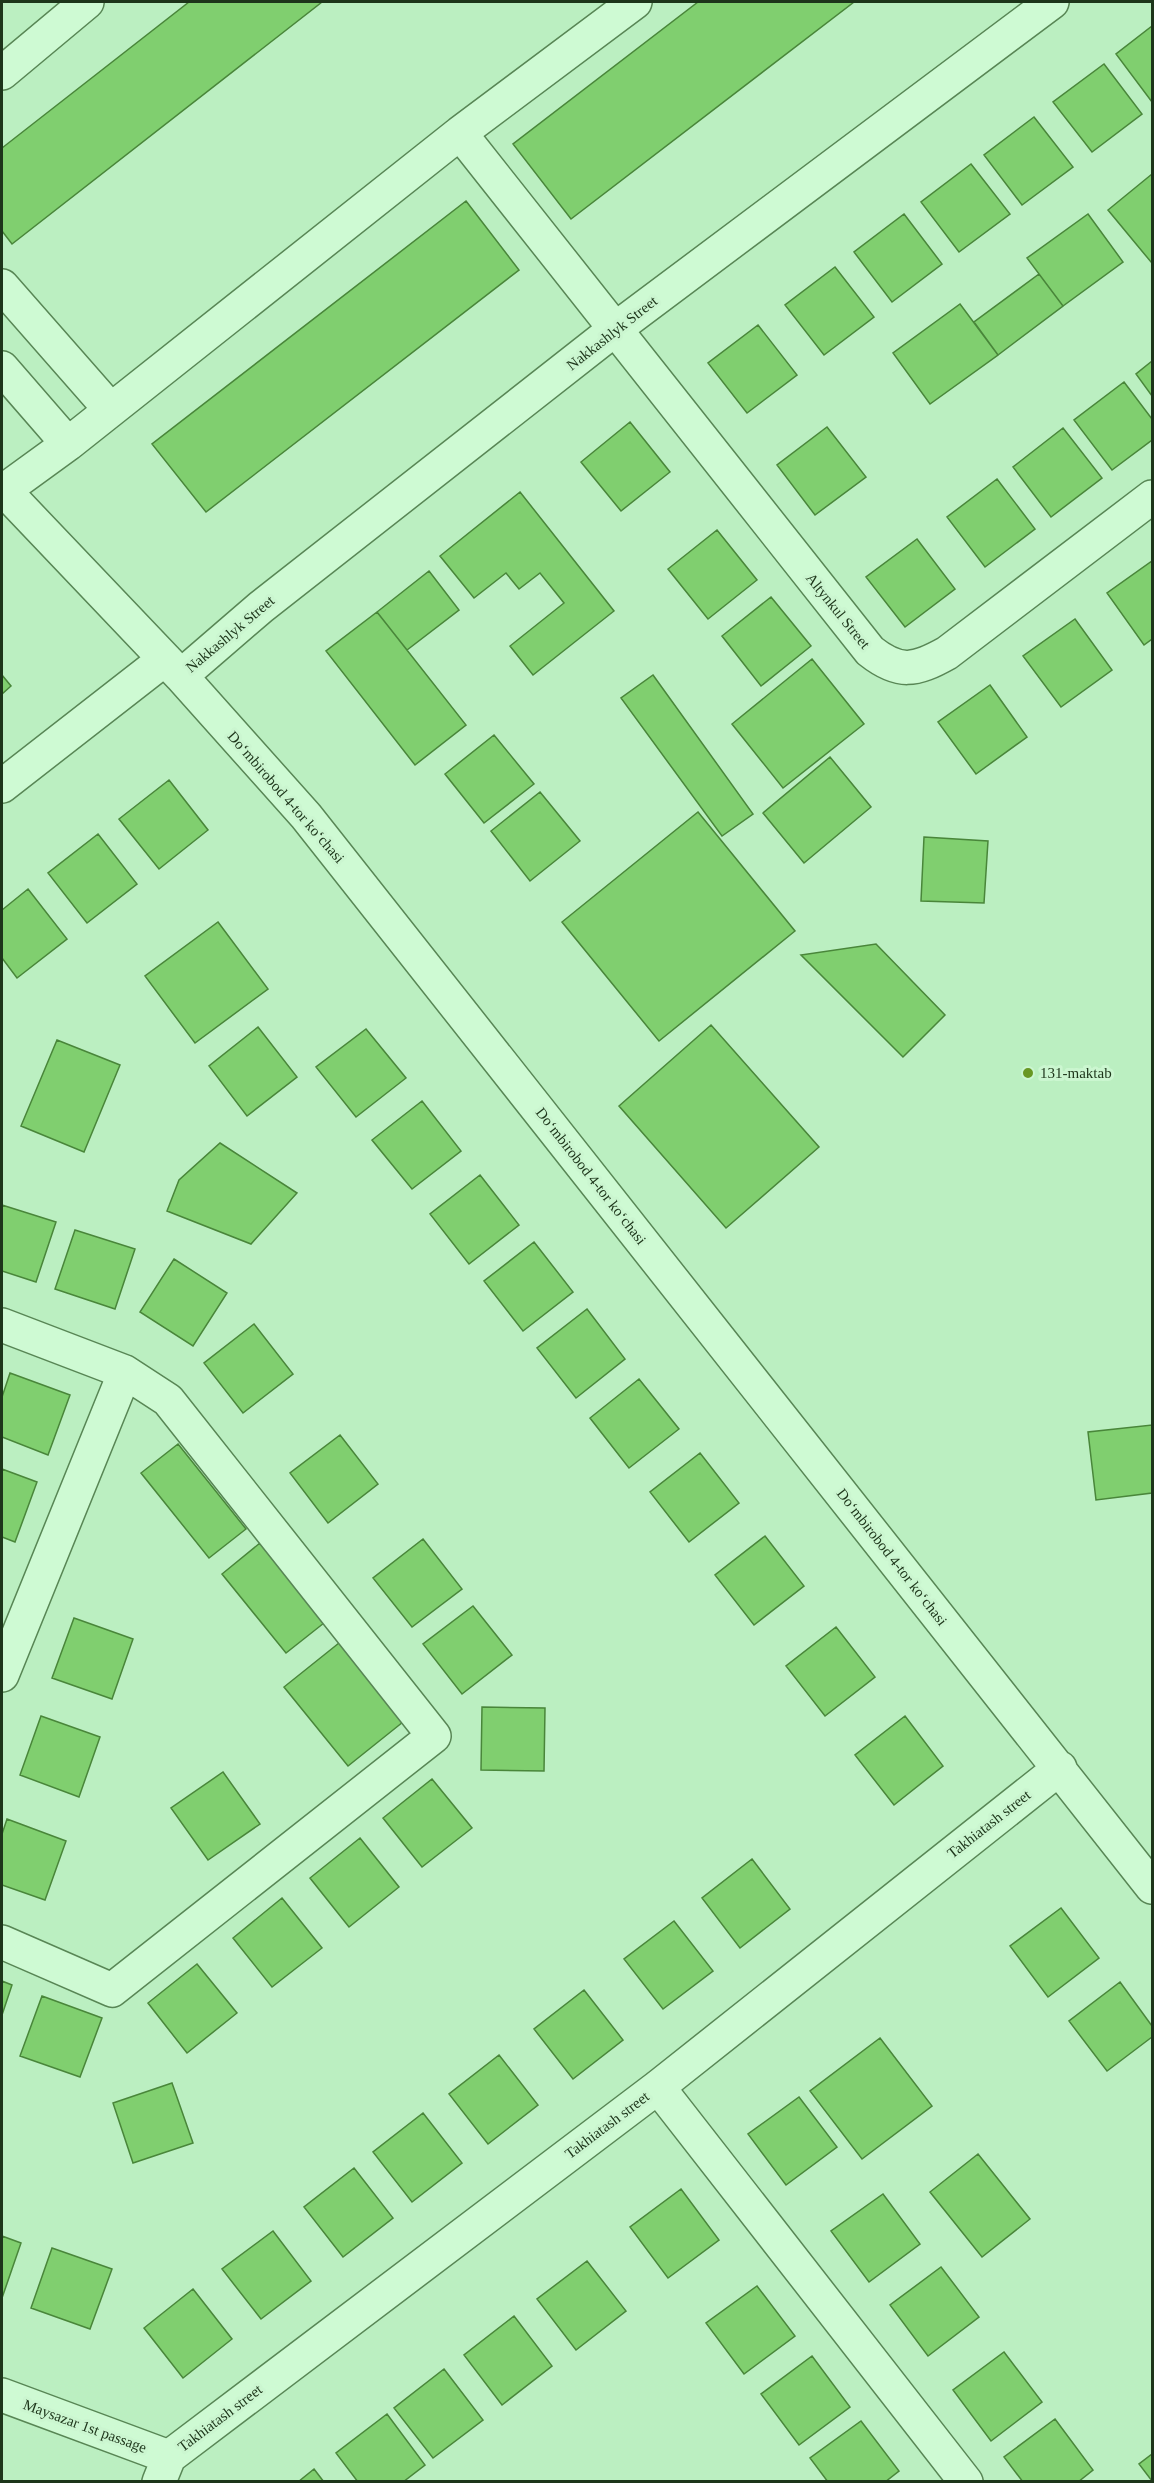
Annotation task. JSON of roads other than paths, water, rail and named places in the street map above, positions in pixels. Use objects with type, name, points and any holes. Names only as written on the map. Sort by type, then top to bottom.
[{"type":"street","points":[[2,73],[87,2]]},
{"type":"street","points":[[2,490],[68,444],[460,133],[635,2]]},
{"type":"street","name":"Nakkashlyk Street","points":[[2,786],[261,607],[614,330],[1052,2]]},
{"type":"street","name":"Altynkul Street","points":[[460,133],[870,651],[886,664],[905,669],[926,665],[946,653],[1152,497]]},
{"type":"street","points":[[2,286],[110,409]]},
{"type":"street","points":[[2,368],[68,444]]},
{"type":"street","name":"Doʻmbirobod 4-tor koʻchasi","points":[[2,490],[173,667],[306,816],[1152,1887]]},
{"type":"street","points":[[2,1324],[125,1372],[168,1400],[434,1736],[112,1990],[2,1942]]},
{"type":"street","points":[[2,1675],[125,1372]]},
{"type":"street","name":"Takhiatash street","points":[[164,2469],[658,2087],[1060,1768]]},
{"type":"street","points":[[658,2087],[966,2481]]},
{"type":"street","name":"Maysazar 1st passage","points":[[2,2395],[164,2469]]},
{"type":"place","name":"131-maktab","points":[[1028,1073]]}]
